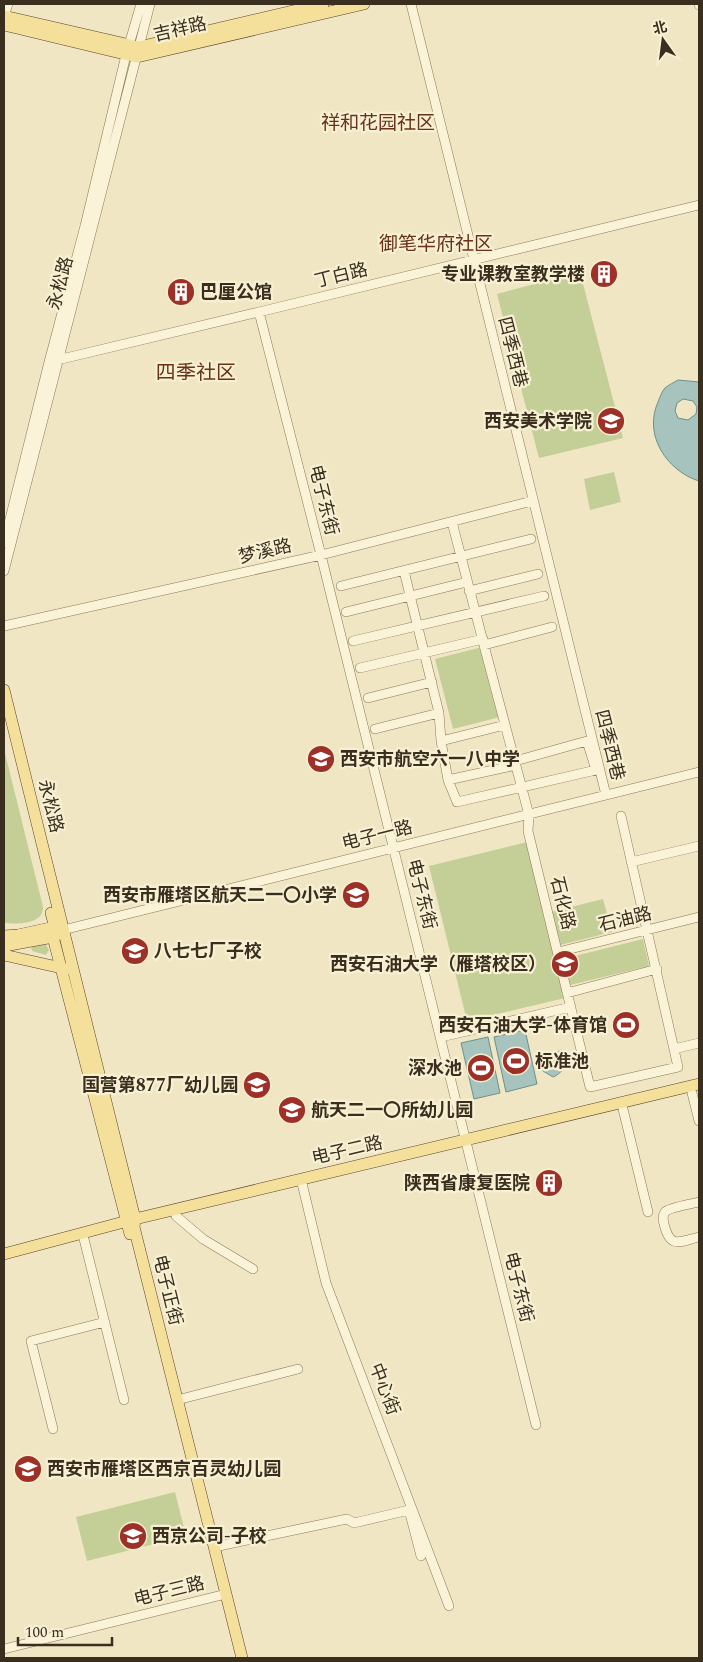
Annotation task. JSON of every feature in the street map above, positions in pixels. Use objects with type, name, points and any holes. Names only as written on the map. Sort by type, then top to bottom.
[{"type":"main road","name":"吉祥路","points":[[4,16],[133,51],[323,4]]},
{"type":"main road","name":"吉祥路","points":[[4,25],[133,51],[364,4]]},
{"type":"main road","name":"永松路","points":[[4,690],[57,932]]},
{"type":"main road","name":"永松路","points":[[4,721],[57,932]]},
{"type":"main road","name":"电子一路","points":[[4,936],[57,932]]},
{"type":"main road","name":"电子一路","points":[[4,946],[57,932]]},
{"type":"main road","name":"电子正街","points":[[57,932],[223,1594],[242,1658]]},
{"type":"main road","points":[[4,955],[67,970]]},
{"type":"main road","name":"电子二路","points":[[4,1254],[697,1089]]},
{"type":"main road","name":"电子二路","points":[[466,1143],[623,1109],[697,1089]]},
{"type":"main road","name":"电子二路","points":[[4,1260],[84,1239],[131,1224],[176,1216],[302,1182]]},
{"type":"main road","name":"电子正街","points":[[131,1224],[214,1547],[235,1658]]},
{"type":"street","points":[[4,16],[8,4]]},
{"type":"street","name":"永松路","points":[[133,51],[140,4]]},
{"type":"street","name":"永松路","points":[[4,543],[133,51],[150,4]]},
{"type":"street","name":"四季西巷","points":[[411,4],[606,795]]},
{"type":"street","name":"丁白路","points":[[53,361],[699,205]]},
{"type":"street","name":"电子东街","points":[[259,312],[441,1037],[536,1425]]},
{"type":"street","name":"永松路","points":[[4,571],[53,361]]},
{"type":"street","name":"梦溪路","points":[[4,626],[321,555],[532,501]]},
{"type":"street","name":"石化路","points":[[452,522],[529,815],[528,831],[590,1087],[678,1067],[674,1049]]},
{"type":"street","points":[[341,586],[531,539]]},
{"type":"street","points":[[404,571],[439,713],[440,741],[448,780],[457,802],[596,770],[587,741],[515,763],[448,780]]},
{"type":"street","points":[[346,612],[411,596],[538,574]]},
{"type":"street","points":[[353,641],[544,596]]},
{"type":"street","points":[[360,668],[552,627]]},
{"type":"street","points":[[368,698],[432,682]]},
{"type":"street","points":[[375,729],[439,713]]},
{"type":"street","points":[[440,741],[506,725]]},
{"type":"street","name":"电子一路","points":[[57,932],[699,772]]},
{"type":"street","points":[[621,816],[674,1049],[699,1043]]},
{"type":"street","points":[[631,862],[699,846]]},
{"type":"street","name":"石油路","points":[[558,952],[699,917]]},
{"type":"street","points":[[567,993],[657,970]]},
{"type":"street","points":[[441,1037],[571,1007]]},
{"type":"street","points":[[697,1089],[699,1121]]},
{"type":"street","points":[[623,1109],[648,1212]]},
{"type":"street","name":"中心街","points":[[302,1182],[326,1283],[449,1606]]},
{"type":"street","points":[[699,1202],[671,1209],[665,1212],[663,1218],[667,1235],[671,1240],[678,1243],[699,1237]]},
{"type":"street","points":[[176,1216],[203,1239],[253,1269]]},
{"type":"street","points":[[84,1239],[124,1400]]},
{"type":"street","points":[[53,1429],[31,1341],[105,1322]]},
{"type":"street","points":[[177,1400],[298,1369]]},
{"type":"street","points":[[214,1547],[347,1519],[354,1523],[409,1510],[421,1556]]},
{"type":"street","name":"电子三路","points":[[4,1648],[223,1594]]},
{"type":"green space","points":[[580,272],[623,438],[539,458],[497,294]]},
{"type":"green space","points":[[614,472],[621,502],[590,510],[584,479]]},
{"type":"green space","points":[[482,647],[500,717],[453,729],[435,659]]},
{"type":"green space","points":[[4,749],[43,907],[39,917],[22,923],[4,923]]},
{"type":"green space","points":[[527,842],[565,998],[467,1021],[429,866]]},
{"type":"green space","points":[[603,899],[612,932],[560,945],[551,912]]},
{"type":"green space","points":[[643,939],[649,966],[570,985],[563,959]]},
{"type":"green space","points":[[45,943],[49,950],[46,955],[32,951],[31,946]]},
{"type":"green space","points":[[175,1492],[186,1536],[87,1561],[76,1517]]},
{"type":"water","points":[[678,380],[699,382],[699,481],[677,469],[661,450],[656,439],[654,414],[658,402],[665,388]],"holes":[[[683,399],[693,401],[697,407],[696,414],[688,420],[678,418],[675,411],[677,403]]]},
{"type":"water","name":"标准池","points":[[525,1030],[537,1084],[506,1092],[494,1037]]},
{"type":"water","name":"深水池","points":[[488,1037],[500,1093],[474,1099],[461,1043]]},
{"type":"water","points":[[561,1050],[568,1056],[567,1064],[561,1072],[553,1077],[543,1071],[543,1066],[553,1060],[557,1052]]},
{"type":"place","name":"专业课教室教学楼","points":[[604,274]]},
{"type":"place","name":"巴厘公馆","points":[[181,292]]},
{"type":"place","name":"西安美术学院","points":[[611,421]]},
{"type":"place","name":"西安市航空六一八中学","points":[[321,759]]},
{"type":"place","name":"西安市雁塔区航天二一〇小学","points":[[356,895]]},
{"type":"place","name":"八七七厂子校","points":[[135,951]]},
{"type":"place","name":"西安石油大学（雁塔校区）","points":[[565,964]]},
{"type":"place","name":"西安石油大学-体育馆","points":[[626,1025]]},
{"type":"place","name":"标准池","points":[[516,1061]]},
{"type":"place","name":"深水池","points":[[481,1068]]},
{"type":"place","name":"国营第877厂幼儿园","points":[[257,1085]]},
{"type":"place","name":"航天二一〇所幼儿园","points":[[292,1110]]},
{"type":"place","name":"陕西省康复医院","points":[[549,1183]]},
{"type":"place","name":"西安市雁塔区西京百灵幼儿园","points":[[28,1469]]},
{"type":"place","name":"西京公司-子校","points":[[133,1536]]},
{"type":"district","name":"祥和花园社区","points":[[378,122]]},
{"type":"district","name":"御笔华府社区","points":[[436,243]]},
{"type":"district","name":"四季社区","points":[[196,372]]}]
